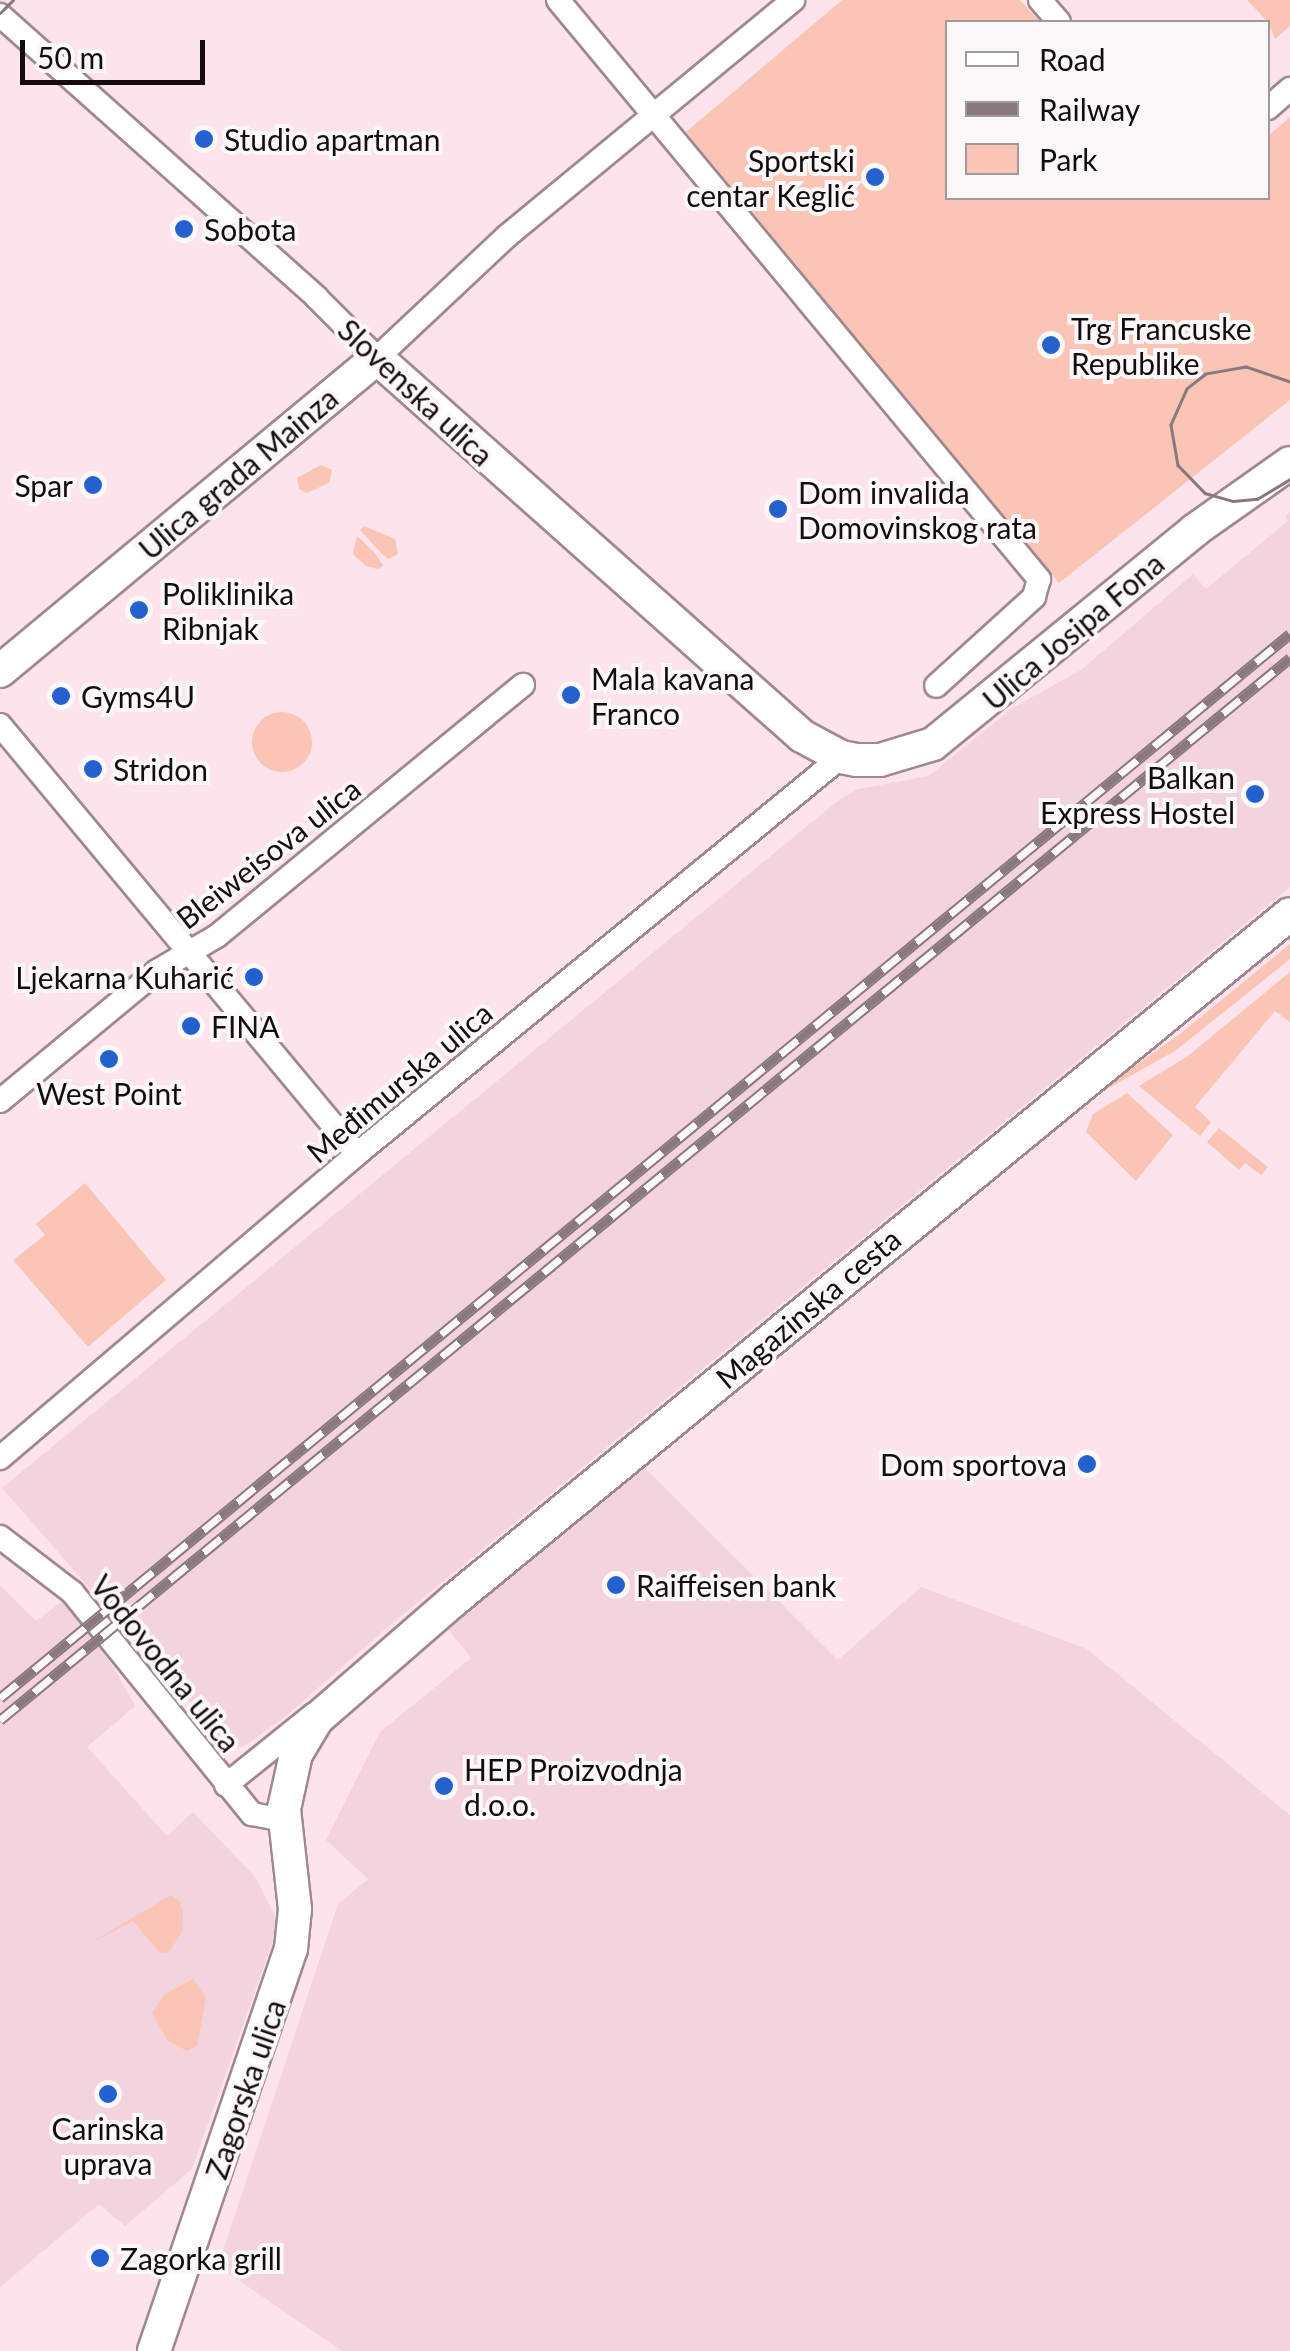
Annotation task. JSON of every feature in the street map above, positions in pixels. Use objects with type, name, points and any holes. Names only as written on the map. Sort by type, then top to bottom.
[{"type":"street","points":[[558,0],[1039,579],[1034,597],[936,686]]},
{"type":"street","points":[[653,115],[793,0]]},
{"type":"street","points":[[1040,0],[1057,20]]},
{"type":"street","name":"Slovenska ulica","points":[[0,14],[316,298],[376,358],[802,736],[841,757]]},
{"type":"street","points":[[1270,106],[1290,89]]},
{"type":"street","name":"Ulica grada Mainza","points":[[0,671],[376,358],[507,236],[653,115]]},
{"type":"street","name":"Ulica Josipa Fona","points":[[841,757],[880,760],[933,744],[1195,530],[1290,463]]},
{"type":"street","name":"Bleiweisova ulica","points":[[0,1101],[158,971],[218,936],[523,685]]},
{"type":"street","points":[[0,724],[356,1154]]},
{"type":"street","name":"Međimurska ulica","points":[[0,1458],[356,1154],[841,757]]},
{"type":"street","name":"Magazinska cesta","points":[[226,1785],[328,1706],[1290,914]]},
{"type":"street","name":"Vodovodna ulica","points":[[0,1537],[72,1592],[252,1814],[284,1820]]},
{"type":"street","name":"Magazinska cesta","points":[[284,1820],[296,1754],[328,1706]]},
{"type":"street","name":"Zagorska ulica","points":[[154,2351],[291,1949],[295,1910],[284,1820]]},
{"type":"shaded area","points":[[1290,512],[1290,887],[390,1625],[286,1716],[243,1747],[226,1744],[2,1488],[840,799],[858,789],[929,776],[1011,709],[1081,670],[1193,574],[1206,589],[1288,521],[1285,516]]},
{"type":"shaded area","points":[[639,1462],[838,1660],[921,1587],[1087,1649],[1290,1815],[1290,2351],[342,2351],[218,2266],[338,1904],[368,1879],[326,1840],[380,1732],[471,1658],[445,1625]]},
{"type":"shaded area","points":[[0,1585],[36,1621],[63,1601],[114,1668],[135,1706],[87,1747],[167,1836],[193,1812],[256,1878],[279,1924],[192,2169],[125,2226],[99,2204],[0,2287]]},
{"type":"green space","name":"Trg Francuske Republike","points":[[842,0],[1020,0],[1038,20],[945,20],[945,200],[1270,200],[1270,134],[1290,117],[1290,400],[1059,583],[686,132]]},
{"type":"green space","points":[[1247,0],[1290,0],[1290,26],[1275,39],[1270,20]]},
{"type":"green space","points":[[321,465],[332,470],[329,483],[307,493],[299,489],[297,478]]},
{"type":"green space","points":[[364,526],[395,539],[398,554],[388,559],[360,530]]},
{"type":"green space","points":[[357,536],[383,565],[379,569],[366,566],[353,554]]},
{"type":"green space","points":[[282,712],[303,721],[312,742],[303,763],[282,772],[261,763],[252,742],[261,721]]},
{"type":"green space","points":[[1290,944],[1290,959],[1175,1051],[1084,1102],[1180,1034]]},
{"type":"green space","points":[[1290,972],[1290,1022],[1275,1011],[1195,1107],[1211,1122],[1200,1136],[1139,1086],[1188,1056]]},
{"type":"green space","points":[[1127,1093],[1173,1135],[1136,1181],[1086,1132],[1093,1114]]},
{"type":"green space","points":[[1219,1128],[1268,1167],[1261,1175],[1245,1163],[1239,1170],[1207,1142]]},
{"type":"green space","points":[[85,1183],[166,1280],[88,1347],[13,1260],[45,1235],[36,1224]]},
{"type":"green space","points":[[171,1895],[180,1901],[183,1915],[182,1933],[168,1953],[159,1952],[133,1921],[87,1945]]},
{"type":"green space","points":[[193,1979],[206,1998],[197,2046],[187,2051],[167,2040],[152,2013],[165,1994]]},
{"type":"tram line","points":[[0,13],[13,0]]},
{"type":"tram line","points":[[1290,382],[1246,367],[1206,374],[1187,389],[1171,425],[1178,465],[1205,493],[1233,501],[1257,499],[1290,479]]},
{"type":"railway","points":[[0,1698],[1290,634]]},
{"type":"railway","points":[[0,1720],[1290,658]]},
{"type":"place","name":"Studio apartman","points":[[204,139]]},
{"type":"place","name":"Sportski centar Keglić","points":[[875,177]]},
{"type":"place","name":"Sobota","points":[[184,229]]},
{"type":"place","name":"Trg Francuske Republike","points":[[1051,345]]},
{"type":"place","name":"Spar","points":[[93,485]]},
{"type":"place","name":"Dom invalida Domovinskog rata","points":[[778,509]]},
{"type":"place","name":"Poliklinika Ribnjak","points":[[139,610]]},
{"type":"place","name":"Mala kavana Franco","points":[[571,695]]},
{"type":"place","name":"Gyms4U","points":[[61,696]]},
{"type":"place","name":"Stridon","points":[[93,769]]},
{"type":"place","name":"Balkan Express Hostel","points":[[1255,794]]},
{"type":"place","name":"Ljekarna Kuharić","points":[[254,977]]},
{"type":"place","name":"FINA","points":[[191,1026]]},
{"type":"place","name":"West Point","points":[[109,1059]]},
{"type":"place","name":"Dom sportova","points":[[1087,1464]]},
{"type":"place","name":"Raiffeisen bank","points":[[616,1585]]},
{"type":"place","name":"HEP Proizvodnja d.o.o.","points":[[444,1786]]},
{"type":"place","name":"Carinska uprava","points":[[108,2094]]},
{"type":"place","name":"Zagorka grill","points":[[100,2258]]}]
